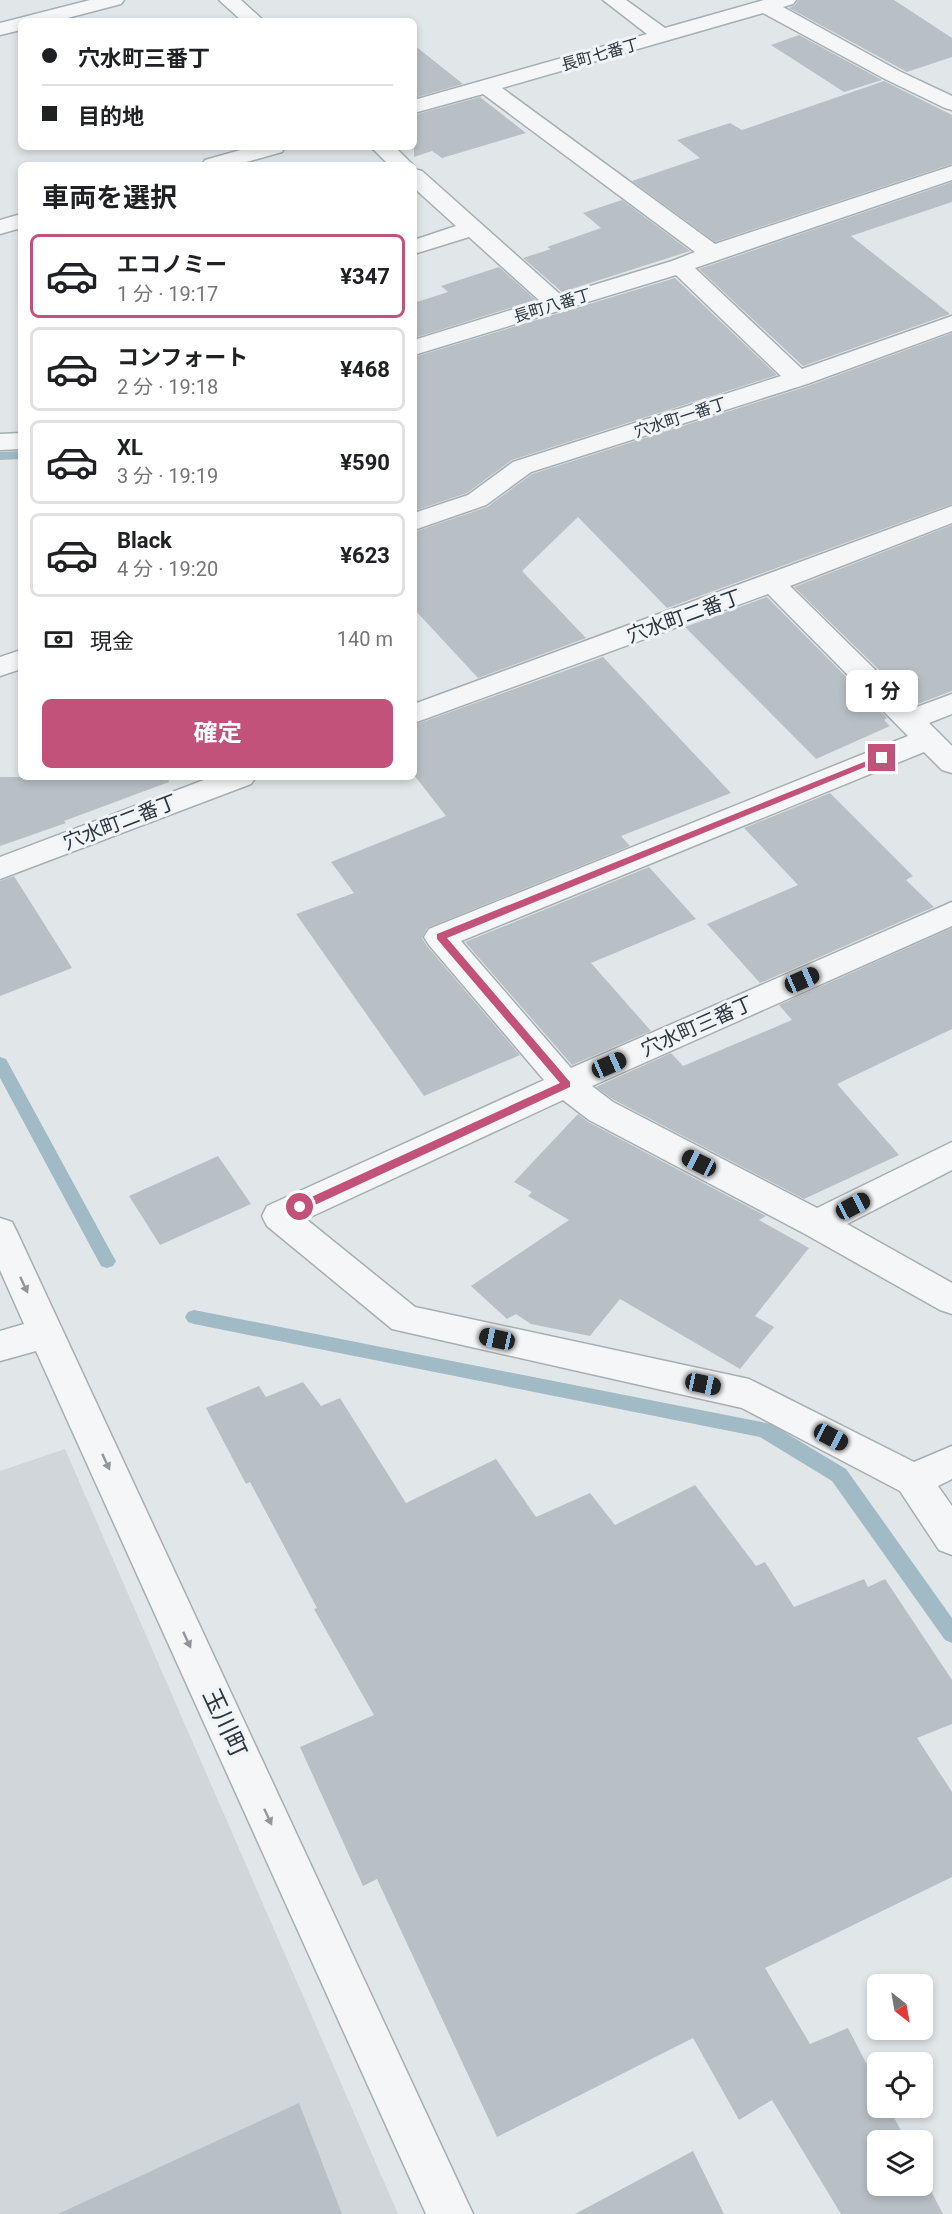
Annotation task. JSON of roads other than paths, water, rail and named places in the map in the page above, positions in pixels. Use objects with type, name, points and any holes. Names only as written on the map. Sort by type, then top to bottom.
[{"type":"street","points":[[44,18],[114,0]]},
{"type":"street","points":[[229,0],[250,18]]},
{"type":"street","points":[[613,0],[663,36]]},
{"type":"street","points":[[776,3],[892,75],[952,104]]},
{"type":"street","name":"長町七番丁","points":[[417,106],[776,3]]},
{"type":"street","points":[[0,29],[18,25]]},
{"type":"street","points":[[487,87],[712,253],[952,173]]},
{"type":"street","points":[[229,162],[265,150]]},
{"type":"street","points":[[385,150],[399,162]]},
{"type":"street","points":[[417,179],[557,304]]},
{"type":"street","points":[[0,227],[18,222]]},
{"type":"street","points":[[417,246],[473,228]]},
{"type":"street","name":"長町八番丁","points":[[418,342],[557,304],[680,266],[712,253]]},
{"type":"street","points":[[680,266],[798,379]]},
{"type":"street","name":"穴水町一番丁","points":[[417,521],[477,500],[522,467],[798,379],[952,323]]},
{"type":"street","points":[[0,442],[18,441]]},
{"type":"street","name":"穴水町二番丁","points":[[417,713],[772,584],[952,514]]},
{"type":"street","points":[[772,584],[952,763]]},
{"type":"street","points":[[0,667],[18,660]]},
{"type":"street","points":[[952,703],[917,730],[440,937],[566,1084],[601,1111],[817,1224],[952,1300]]},
{"type":"street","name":"穴水町二番丁","points":[[0,868],[233,780]]},
{"type":"street","name":"穴水町三番丁","points":[[913,1480],[749,1394],[405,1319],[279,1216],[566,1084],[952,913]]},
{"type":"street","points":[[817,1224],[952,1155]]},
{"type":"street","name":"玉川町","points":[[0,1232],[450,2214]]},
{"type":"street","points":[[0,1346],[46,1332]]},
{"type":"street","points":[[952,1462],[913,1480],[952,1538]]},
{"type":"waterway","points":[[0,456],[18,455]]},
{"type":"waterway","points":[[0,1063],[107,1261]]},
{"type":"waterway","points":[[194,1317],[764,1430],[839,1475],[952,1634]]}]
